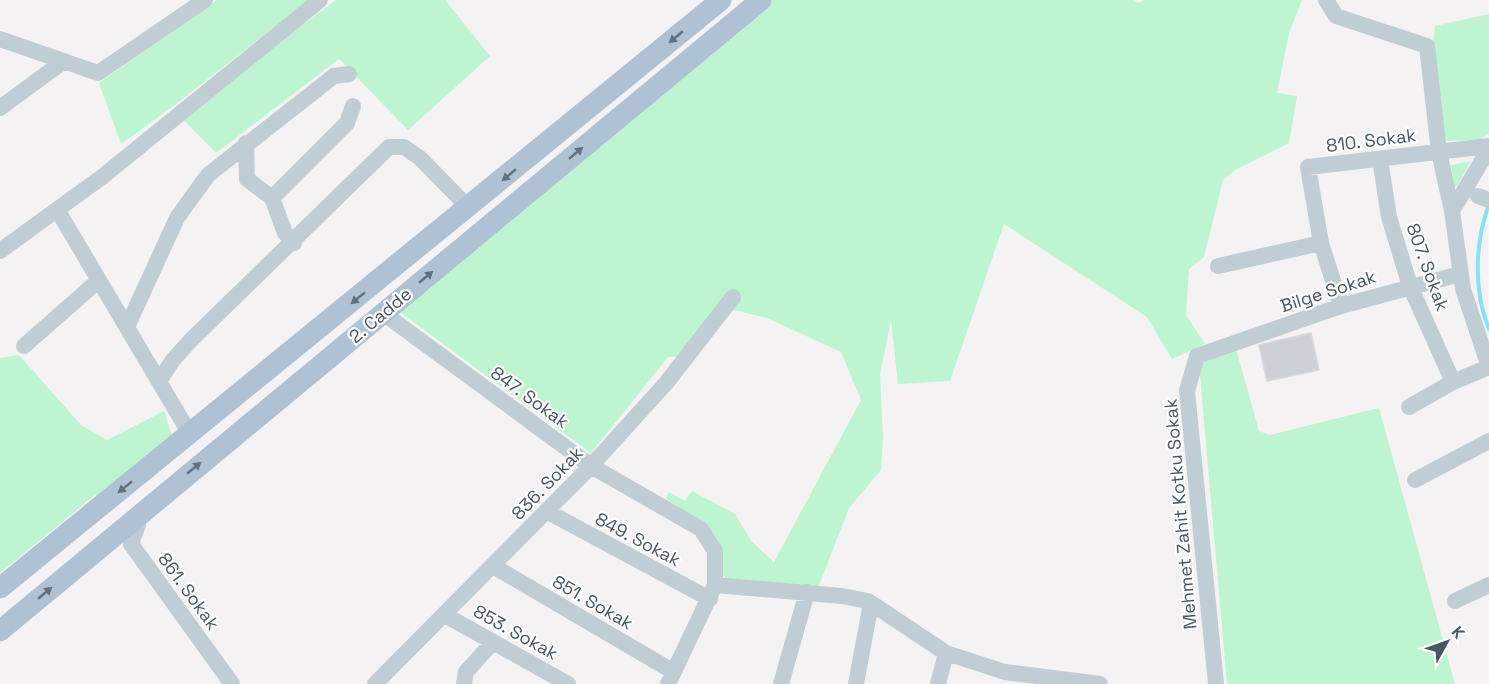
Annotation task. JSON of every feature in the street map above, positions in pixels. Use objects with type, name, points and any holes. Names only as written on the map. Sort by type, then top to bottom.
[{"type":"main road","name":"2. Cadde","points":[[0,588],[469,208],[721,0]]},
{"type":"main road","name":"2. Cadde","points":[[0,631],[760,0]]},
{"type":"street","points":[[0,39],[98,73],[205,0]]},
{"type":"street","points":[[0,252],[58,211],[320,0]]},
{"type":"street","points":[[1326,0],[1336,16],[1427,46],[1439,152],[1452,211],[1460,274],[1471,316],[1489,367],[1453,382],[1409,407]]},
{"type":"street","points":[[0,108],[64,61]]},
{"type":"street","points":[[127,327],[177,218],[208,175],[334,76],[349,74]]},
{"type":"street","points":[[272,198],[347,123],[353,106]]},
{"type":"street","points":[[246,143],[247,179],[272,198],[285,233],[294,243]]},
{"type":"street","points":[[159,381],[173,360],[191,340],[294,243],[390,147],[404,147],[420,158],[469,208]]},
{"type":"street","points":[[1452,211],[1489,148]]},
{"type":"street","name":"810. Sokak","points":[[1321,243],[1308,167],[1489,148]]},
{"type":"street","name":"807. Sokak","points":[[1380,159],[1389,217],[1410,286],[1453,382]]},
{"type":"street","points":[[58,211],[190,434]]},
{"type":"street","points":[[1218,266],[1321,243],[1341,306]]},
{"type":"street","name":"Bilge Sokak","points":[[1210,351],[1341,306],[1460,274]]},
{"type":"street","points":[[24,345],[99,280]]},
{"type":"street","name":"836. Sokak","points":[[380,683],[591,466],[667,382],[733,297]]},
{"type":"street","name":"847. Sokak","points":[[383,313],[591,466],[701,529],[711,541],[715,551],[712,592]]},
{"type":"street","name":"Mehmet Zahit Kotku Sokak","points":[[1210,351],[1197,356],[1187,391],[1216,684]]},
{"type":"street","points":[[1415,480],[1489,441]]},
{"type":"street","name":"849. Sokak","points":[[548,512],[712,592]]},
{"type":"street","name":"861. Sokak","points":[[134,518],[138,525],[131,544],[232,684]]},
{"type":"street","name":"851. Sokak","points":[[493,566],[671,678]]},
{"type":"street","points":[[1455,601],[1489,585]]},
{"type":"street","points":[[671,678],[712,592],[807,592],[842,596],[871,603],[888,612],[906,627],[946,653],[1016,679],[1100,684]]},
{"type":"street","points":[[781,684],[807,592]]},
{"type":"street","points":[[856,684],[871,603]]},
{"type":"street","name":"853. Sokak","points":[[445,615],[568,684]]},
{"type":"street","points":[[464,684],[466,672],[493,642]]},
{"type":"street","points":[[938,684],[946,653]]},
{"type":"green space","points":[[217,0],[308,0],[172,107],[121,144],[99,83]]},
{"type":"green space","points":[[336,0],[445,0],[490,56],[408,130],[339,59],[216,153],[180,116]]},
{"type":"green space","points":[[772,0],[1133,0],[1138,3],[1144,0],[1302,0],[1289,33],[1277,93],[1297,96],[1289,143],[1235,170],[1223,180],[1204,257],[1189,269],[1186,315],[1205,344],[1172,359],[1147,317],[1004,224],[950,381],[898,384],[891,320],[880,375],[883,437],[881,470],[849,508],[818,588],[726,581],[700,523],[666,498],[669,492],[685,501],[692,491],[735,514],[752,542],[774,562],[861,400],[841,352],[767,318],[721,307],[676,357],[668,357],[591,453],[396,309]]},
{"type":"green space","points":[[1489,14],[1489,134],[1479,140],[1443,141],[1432,50],[1435,26]]},
{"type":"green space","points":[[1471,161],[1457,186],[1454,187],[1451,165]]},
{"type":"green space","points":[[1236,349],[1259,431],[1270,435],[1379,408],[1455,684],[1227,684],[1199,364]]},
{"type":"green space","points":[[19,355],[81,425],[107,440],[164,411],[174,442],[97,496],[95,495],[0,573],[0,358]]},
{"type":"building","points":[[1311,333],[1319,370],[1267,381],[1259,345]]},
{"type":"waterway","points":[[1489,204],[1481,234],[1478,266],[1480,298],[1489,329]]}]
